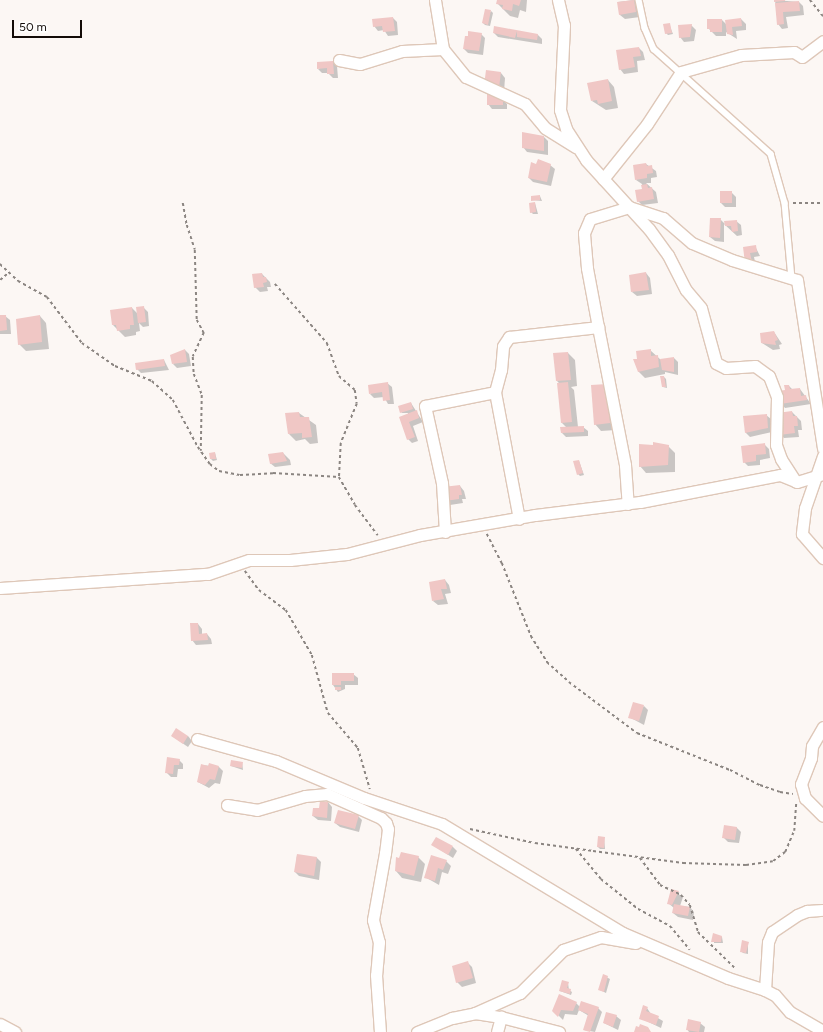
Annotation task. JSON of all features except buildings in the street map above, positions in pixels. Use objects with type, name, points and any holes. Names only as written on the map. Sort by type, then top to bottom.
[{"type":"street","points":[[435,0],[443,49],[466,77],[525,104],[545,128],[578,149]]},
{"type":"street","points":[[558,0],[564,25],[560,110],[566,129],[578,149],[660,242],[686,290],[699,303],[716,364],[726,368],[755,366],[769,376],[777,397],[776,445],[781,459],[797,482]]},
{"type":"street","points":[[603,179],[647,124],[681,72],[741,55],[794,52],[802,58],[823,41]]},
{"type":"street","points":[[339,60],[360,64],[402,51],[443,49]]},
{"type":"street","points":[[628,504],[624,465],[587,268],[584,233],[590,219],[629,208],[663,218],[692,243],[732,260],[797,280],[823,448]]},
{"type":"street","points":[[519,519],[495,392],[501,370],[503,346],[510,337],[598,327]]},
{"type":"street","points":[[445,532],[442,483],[425,406],[495,392]]},
{"type":"street","points":[[823,456],[819,475],[805,508],[802,534],[823,558]]},
{"type":"street","points":[[0,588],[114,578],[190,576],[212,573],[238,562],[347,554],[386,544],[445,532],[519,519],[628,504],[780,475],[797,482],[819,475]]},
{"type":"street","points":[[823,727],[812,746],[811,758],[801,784],[805,798],[823,816]]},
{"type":"street","points":[[197,739],[276,761],[373,800],[442,824],[623,933],[728,978],[765,990],[775,995],[790,1012],[823,1031]]},
{"type":"street","points":[[227,805],[257,810],[305,796],[327,794],[381,818],[386,823],[388,829],[385,853],[373,920],[379,942],[376,988],[380,1032]]},
{"type":"street","points":[[765,990],[768,942],[772,932],[807,911],[823,910]]},
{"type":"street","points":[[417,1032],[452,1018],[475,1014],[520,993],[563,950],[601,937],[650,945]]},
{"type":"street","points":[[475,1014],[501,1017],[559,1032]]},
{"type":"street","points":[[497,1032],[501,1017]]},
{"type":"street","points":[[0,1024],[15,1032]]},
{"type":"lane","points":[[639,0],[645,28],[654,49],[771,154],[785,202],[792,278]]},
{"type":"path","points":[[810,0],[823,16]]},
{"type":"path","points":[[785,202],[823,203]]},
{"type":"path","points":[[183,203],[195,250],[197,320],[204,333],[194,357],[194,374],[202,395],[201,451]]},
{"type":"path","points":[[0,264],[18,281],[47,297],[82,343],[116,366],[152,381],[174,400],[201,451],[210,464],[230,475],[339,477]]},
{"type":"path","points":[[0,280],[8,273]]},
{"type":"path","points":[[275,284],[327,343],[339,376],[356,390],[357,404],[341,443],[339,477],[366,522],[386,544]]},
{"type":"path","points":[[469,828],[576,849],[703,865],[746,865],[773,861],[785,852],[794,831],[795,794],[780,792],[637,733],[569,682],[547,662],[531,636],[502,563],[483,526]]},
{"type":"path","points":[[238,562],[259,590],[286,610],[312,655],[328,713],[358,748],[373,800]]},
{"type":"path","points":[[576,849],[601,879],[638,909],[670,926],[694,954]]},
{"type":"path","points":[[640,858],[660,885],[681,895],[690,905],[698,932],[739,971]]}]
